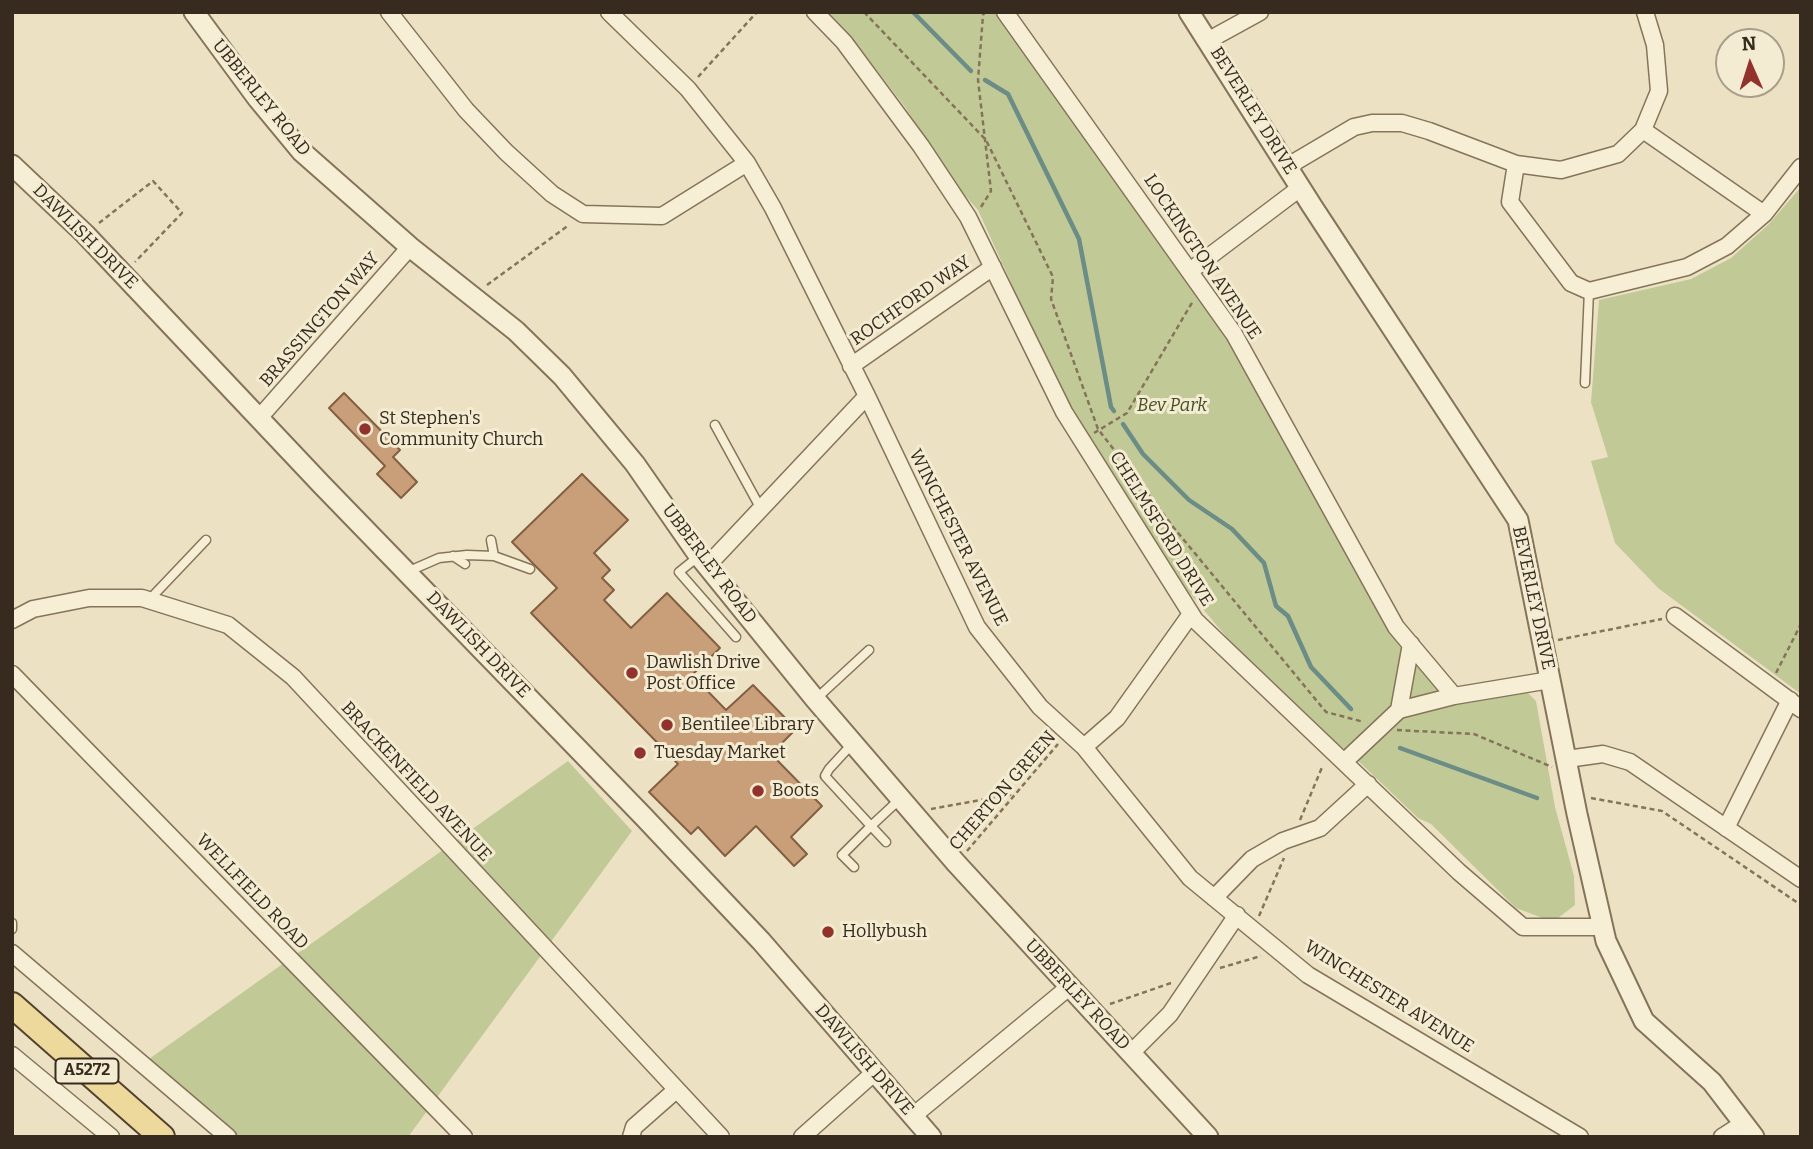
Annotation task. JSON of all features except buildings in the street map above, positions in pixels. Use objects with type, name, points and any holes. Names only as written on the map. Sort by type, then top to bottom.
[{"type":"main road","name":"A5272","points":[[12,1005],[162,1137]]},
{"type":"street","name":"UBBERLEY ROAD","points":[[194,12],[258,99],[301,151],[410,247],[516,331],[562,376],[635,464],[703,561],[815,699],[956,863],[1208,1137]]},
{"type":"street","points":[[389,12],[466,110],[506,152],[552,194],[583,214],[662,216],[747,163]]},
{"type":"street","name":"WINCHESTER AVENUE","points":[[609,12],[688,89],[747,163],[773,208],[867,396],[977,627],[1040,708],[1084,747],[1190,878],[1308,975],[1580,1137]]},
{"type":"street","name":"CHELMSFORD DRIVE","points":[[815,12],[844,42],[906,125],[968,217],[1064,412],[1195,620],[1459,872],[1524,927],[1602,927]]},
{"type":"street","name":"LOCKINGTON AVENUE","points":[[1005,12],[1234,334],[1396,628],[1454,696]]},
{"type":"street","name":"BEVERLEY DRIVE","points":[[1189,12],[1518,520],[1606,941],[1644,1021],[1712,1082],[1749,1130]]},
{"type":"street","points":[[1209,40],[1259,12]]},
{"type":"street","points":[[1288,166],[1354,127],[1372,123],[1402,123],[1516,164],[1561,170],[1618,154],[1643,130],[1658,91],[1655,45],[1645,12]]},
{"type":"street","points":[[1643,130],[1764,214]]},
{"type":"street","name":"DAWLISH DRIVE","points":[[12,164],[85,234],[258,418],[743,922],[931,1137]]},
{"type":"street","points":[[1516,164],[1510,202],[1571,283],[1589,291],[1687,267],[1727,246],[1764,214],[1801,167]]},
{"type":"street","points":[[1190,271],[1300,187]]},
{"type":"street","name":"BRASSINGTON WAY","points":[[258,418],[410,247]]},
{"type":"street","name":"ROCHFORD WAY","points":[[851,366],[993,267]]},
{"type":"street","points":[[703,561],[761,509],[867,396]]},
{"type":"street","name":"BRACKENFIELD AVENUE","points":[[12,620],[33,609],[89,598],[142,598],[228,625],[293,677],[720,1137]]},
{"type":"street","points":[[1084,747],[1117,718],[1191,614]]},
{"type":"street","points":[[1675,616],[1795,704],[1726,828]]},
{"type":"street","points":[[1399,710],[1411,644]]},
{"type":"street","name":"WELLFIELD ROAD","points":[[12,674],[464,1137]]},
{"type":"street","points":[[1345,761],[1399,710],[1454,696],[1550,680]]},
{"type":"street","points":[[1568,767],[1603,754],[1622,758],[1801,879]]},
{"type":"street","points":[[1214,898],[1252,859],[1283,842],[1320,828],[1368,784]]},
{"type":"street","points":[[1130,1053],[1170,1014],[1237,915]]},
{"type":"street","points":[[12,954],[228,1137]]},
{"type":"street","points":[[913,1115],[1069,987]]},
{"type":"street","points":[[12,1055],[110,1137]]},
{"type":"street","points":[[802,1137],[875,1072]]},
{"type":"street","points":[[631,1137],[634,1127],[676,1090]]},
{"type":"street","points":[[1722,1137],[1749,1130]]},
{"type":"lane","points":[[1585,383],[1589,291]]},
{"type":"lane","points":[[715,425],[761,509]]},
{"type":"lane","points":[[149,600],[206,540]]},
{"type":"lane","points":[[491,540],[494,556]]},
{"type":"lane","points":[[407,572],[439,558],[453,556],[494,556],[530,569]]},
{"type":"lane","points":[[453,556],[465,564]]},
{"type":"lane","points":[[703,561],[679,572],[736,638]]},
{"type":"lane","points":[[815,699],[869,650]]},
{"type":"lane","points":[[853,743],[825,776],[886,842]]},
{"type":"lane","points":[[854,867],[842,855],[872,826],[908,805]]},
{"type":"lane","points":[[12,923],[12,929]]},
{"type":"path","points":[[688,89],[757,12]]},
{"type":"path","points":[[864,12],[986,140],[1053,277],[1051,299],[1098,429],[1174,528],[1326,712],[1339,718],[1402,732],[1474,734],[1568,767]]},
{"type":"path","points":[[968,217],[978,210],[991,191],[978,80],[985,12]]},
{"type":"path","points":[[85,234],[153,181],[182,214],[123,275]]},
{"type":"path","points":[[471,296],[583,214]]},
{"type":"path","points":[[1083,441],[1127,413],[1202,287]]},
{"type":"path","points":[[1543,643],[1675,616]]},
{"type":"path","points":[[1770,686],[1801,624]]},
{"type":"path","name":"CHERTON GREEN","points":[[956,863],[1046,754],[1068,734]]},
{"type":"path","points":[[908,805],[1014,794]]},
{"type":"path","points":[[1574,795],[1662,811],[1801,905]]},
{"type":"green space","name":"Bev Park","points":[[828,12],[999,12],[1205,298],[1401,648],[1451,705],[1525,690],[1536,701],[1555,807],[1574,876],[1575,905],[1553,922],[1516,908],[1431,824],[1418,818],[1351,754],[1328,737],[1235,647],[1186,589],[1135,515],[1056,382],[978,210],[952,181],[905,107],[857,44]]},
{"type":"green space","points":[[1801,187],[1801,694],[1658,588],[1615,543],[1591,461],[1608,457],[1591,402],[1599,300],[1691,279],[1731,258],[1768,225]]},
{"type":"green space","points":[[568,761],[632,831],[408,1137],[237,1137],[149,1059]]},
{"type":"waterway","points":[[913,12],[971,71]]},
{"type":"waterway","points":[[985,80],[1008,94],[1079,239],[1111,407],[1114,411]]},
{"type":"waterway","points":[[1123,424],[1143,454],[1189,500],[1232,529],[1264,563],[1276,606],[1288,616],[1311,667],[1351,709]]},
{"type":"waterway","points":[[1400,748],[1537,798]]},
{"type":"place","name":"St Stephen's Community Church","points":[[365,429]]},
{"type":"place","name":"Dawlish Drive Post Office","points":[[632,673]]},
{"type":"place","name":"Bentilee Library","points":[[667,725]]},
{"type":"place","name":"Tuesday Market","points":[[640,753]]},
{"type":"place","name":"Boots","points":[[758,791]]},
{"type":"place","name":"Hollybush","points":[[828,932]]}]
